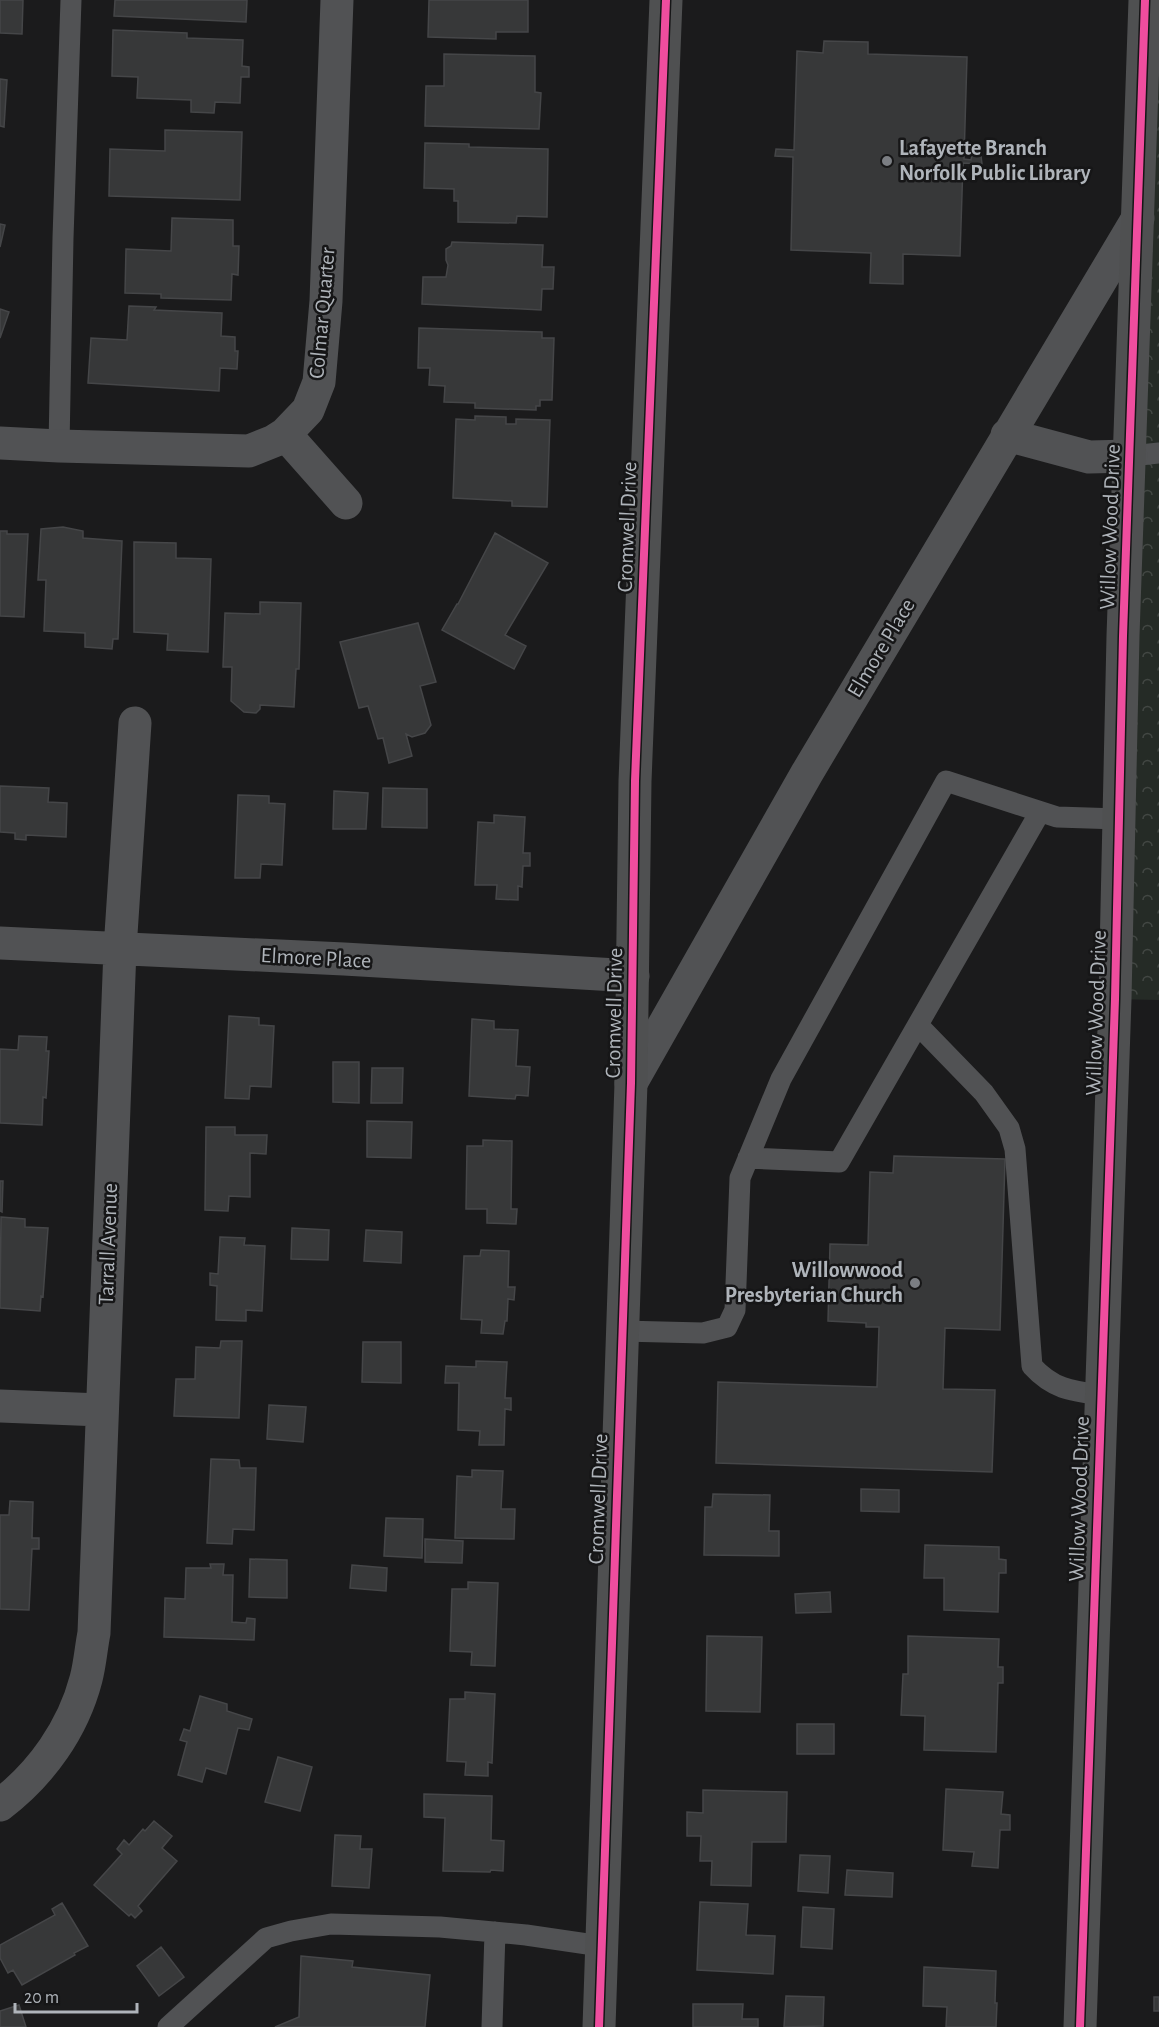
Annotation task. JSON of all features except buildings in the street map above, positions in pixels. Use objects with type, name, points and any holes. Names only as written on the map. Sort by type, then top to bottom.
[{"type":"street","name":"Colmar Quarter","points":[[0,443],[249,451],[285,434],[308,410],[319,381],[326,301],[337,0]]},
{"type":"street","name":"Cromwell Drive","points":[[598,2027],[631,1083],[635,781],[666,0]]},
{"type":"street","name":"Willow Wood Drive","points":[[1080,2027],[1115,999],[1119,819],[1145,455],[1138,218],[1145,0]]},
{"type":"street","name":"Elmore Place","points":[[631,1083],[807,772],[1138,218]]},
{"type":"street","points":[[285,434],[346,503]]},
{"type":"street","points":[[1007,435],[1089,456],[1145,455]]},
{"type":"street","name":"Tarrall Avenue","points":[[0,1805],[17,1792],[49,1756],[69,1724],[86,1680],[94,1633],[120,949],[135,723]]},
{"type":"street","name":"Elmore Place","points":[[0,943],[344,959],[633,976]]},
{"type":"street","points":[[0,1406],[101,1410]]},
{"type":"lane","points":[[59,446],[71,0]]},
{"type":"lane","points":[[622,1331],[703,1333],[727,1328],[735,1310],[740,1178],[748,1158],[781,1079],[946,781],[1057,817],[1119,819]]},
{"type":"lane","points":[[748,1158],[839,1162],[1041,812]]},
{"type":"lane","points":[[918,1024],[984,1093],[1010,1128],[1015,1149],[1032,1366],[1044,1380],[1072,1391],[1101,1395]]},
{"type":"lane","points":[[168,2027],[266,1938],[331,1924],[440,1927],[601,1946]]},
{"type":"lane","points":[[492,2027],[495,1932]]},
{"type":"green space","points":[[1159,0],[1159,1000],[1115,999]]},
{"type":"cycle path","points":[[599,2027],[631,1083],[635,781],[666,0]]},
{"type":"cycle path","points":[[1080,2027],[1115,999],[1123,636],[1145,0]]},
{"type":"place","name":"Lafayette Branch Norfolk Public Library","points":[[887,161]]},
{"type":"place","name":"Willowwood Presbyterian Church","points":[[915,1283]]}]
